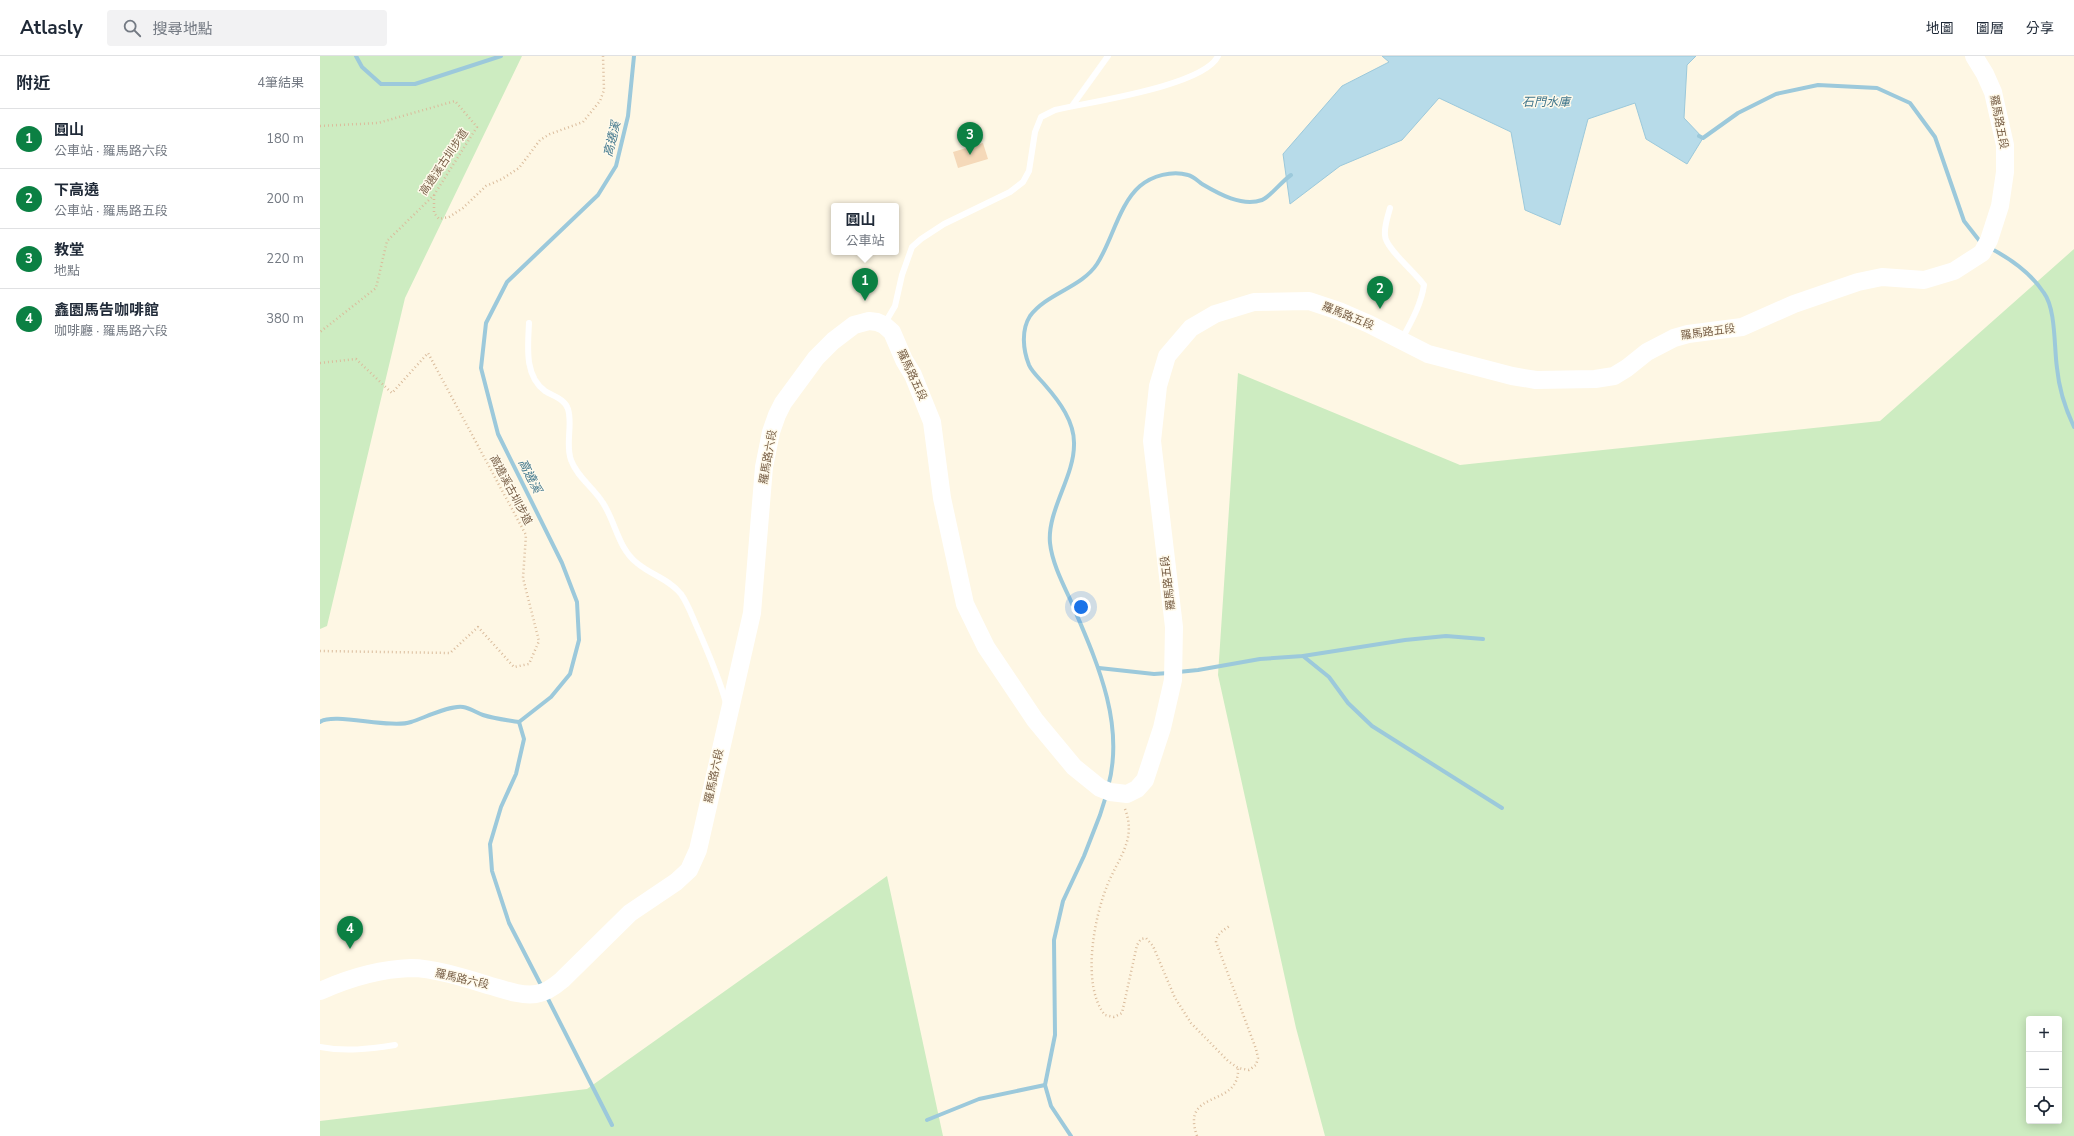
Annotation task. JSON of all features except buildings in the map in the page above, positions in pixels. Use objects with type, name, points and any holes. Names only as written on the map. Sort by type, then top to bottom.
[{"type":"main road","name":"羅馬路五段","points":[[884,324],[892,332],[896,339],[932,422],[942,498],[965,604],[986,646],[1035,720],[1074,767],[1110,791],[1127,794],[1137,789],[1145,780],[1162,728],[1172,680],[1174,627],[1152,441],[1158,386],[1167,356],[1191,328],[1216,314],[1254,302],[1309,301],[1339,311],[1428,354],[1512,376],[1536,380],[1595,379],[1614,376],[1647,352],[1674,338],[1688,334],[1742,327],[1794,304],[1858,282],[1882,277],[1924,280],[1954,271],[1985,246],[2000,206],[2005,172],[2005,145],[1993,92],[1985,74],[1974,56]]},
{"type":"main road","name":"羅馬路六段","points":[[320,991],[344,980],[376,972],[412,968],[468,979],[514,993],[536,994],[550,989],[562,980],[630,913],[676,882],[689,870],[698,850],[752,613],[764,467],[777,415],[783,402],[816,358],[833,341],[854,325],[869,321],[884,324]]},
{"type":"lane","points":[[1072,106],[1108,56]]},
{"type":"lane","points":[[884,324],[894,306],[902,275],[912,247],[921,239],[944,224],[994,201],[1010,192],[1023,182],[1029,171],[1035,132],[1041,117],[1055,110],[1169,84],[1202,72],[1215,63],[1218,56]]},
{"type":"lane","points":[[1390,208],[1384,234],[1386,242],[1416,274],[1424,285],[1422,297],[1414,317],[1401,341]]},
{"type":"lane","points":[[529,323],[528,350],[530,370],[537,382],[545,390],[561,399],[568,408],[570,459],[577,472],[595,491],[604,504],[621,543],[628,555],[638,564],[671,583],[681,594],[710,656],[729,710]]},
{"type":"lane","points":[[320,1047],[349,1050],[395,1045]]},
{"type":"path","points":[[434,195],[434,212],[439,219],[449,217],[463,208],[486,186],[502,179],[519,168],[540,140],[550,134],[583,122],[600,101],[604,90],[603,56]]},
{"type":"path","name":"高遶溪古圳步道","points":[[320,126],[378,123],[455,101],[477,127],[434,195],[387,241],[376,288],[320,332]]},
{"type":"path","name":"高遶溪古圳步道","points":[[320,363],[356,359],[392,393],[428,353],[526,535],[523,578],[539,641],[529,664],[514,667],[478,627],[450,653],[320,651]]},
{"type":"path","points":[[1110,791],[1128,816],[1130,831],[1125,850],[1107,887],[1092,947],[1092,975],[1098,1007],[1105,1015],[1114,1017],[1122,1013],[1137,946],[1141,939],[1146,938],[1153,946],[1180,1008],[1191,1024],[1238,1068],[1249,1070],[1256,1065],[1258,1058],[1256,1049],[1216,942],[1216,937],[1231,925]]},
{"type":"path","points":[[1197,1136],[1195,1129],[1195,1117],[1198,1108],[1205,1101],[1226,1093],[1234,1087],[1238,1079],[1238,1068]]},
{"type":"green space","points":[[320,56],[522,56],[405,298],[327,626],[320,629]]},
{"type":"green space","points":[[2074,249],[2074,1136],[1325,1136],[1296,1028],[1218,675],[1238,373],[1460,465],[1880,421]]},
{"type":"green space","points":[[887,876],[943,1136],[320,1136],[320,1121],[587,1089]]},
{"type":"water","name":"石門水庫","points":[[1382,56],[1696,56],[1687,65],[1684,118],[1703,138],[1687,164],[1646,139],[1635,103],[1588,119],[1560,225],[1525,210],[1511,132],[1439,98],[1402,140],[1340,166],[1290,204],[1283,154],[1342,86],[1389,62]]},
{"type":"waterway","points":[[356,56],[362,67],[381,84],[415,84],[501,56]]},
{"type":"waterway","name":"高遶溪","points":[[320,722],[327,719],[349,719],[402,724],[458,707],[471,709],[492,718],[519,722],[551,697],[570,674],[579,640],[577,602],[562,563],[498,434],[481,368],[486,323],[507,282],[598,195],[616,166],[628,116],[634,56]]},
{"type":"waterway","points":[[1699,136],[1703,138],[1738,113],[1776,94],[1818,85],[1877,88],[1910,103],[1935,137],[1964,221],[1982,244]]},
{"type":"waterway","points":[[1108,787],[1113,763],[1113,738],[1105,691],[1089,644],[1058,572],[1050,543],[1052,519],[1073,457],[1074,436],[1069,420],[1061,405],[1029,365],[1024,347],[1025,327],[1030,316],[1037,308],[1082,279],[1097,264],[1127,203],[1140,186],[1150,179],[1175,173],[1188,175],[1223,195],[1239,201],[1254,202],[1265,198],[1291,175]]},
{"type":"waterway","points":[[1990,248],[2013,262],[2027,273],[2039,286],[2048,300],[2053,318],[2059,383],[2065,406],[2074,427]]},
{"type":"waterway","points":[[1178,672],[1260,659],[1303,656],[1405,640],[1446,636],[1483,639]]},
{"type":"waterway","points":[[1303,656],[1329,677],[1348,703],[1372,726],[1502,808]]},
{"type":"waterway","points":[[1099,668],[1154,674],[1169,673]]},
{"type":"waterway","points":[[519,722],[524,739],[516,774],[501,807],[490,844],[492,871],[509,923],[542,987]]},
{"type":"waterway","points":[[1071,1136],[1051,1106],[1045,1085],[1055,1035],[1054,940],[1063,901],[1084,856],[1106,796]]},
{"type":"waterway","points":[[546,995],[612,1125]]},
{"type":"waterway","points":[[927,1120],[979,1099],[1045,1085]]},
{"type":"place","name":"教堂","points":[[970,155]]},
{"type":"place","name":"圓山","points":[[865,301]]},
{"type":"place","name":"下高遶","points":[[1380,309]]},
{"type":"place","name":"鑫園馬告咖啡館","points":[[350,949]]}]
